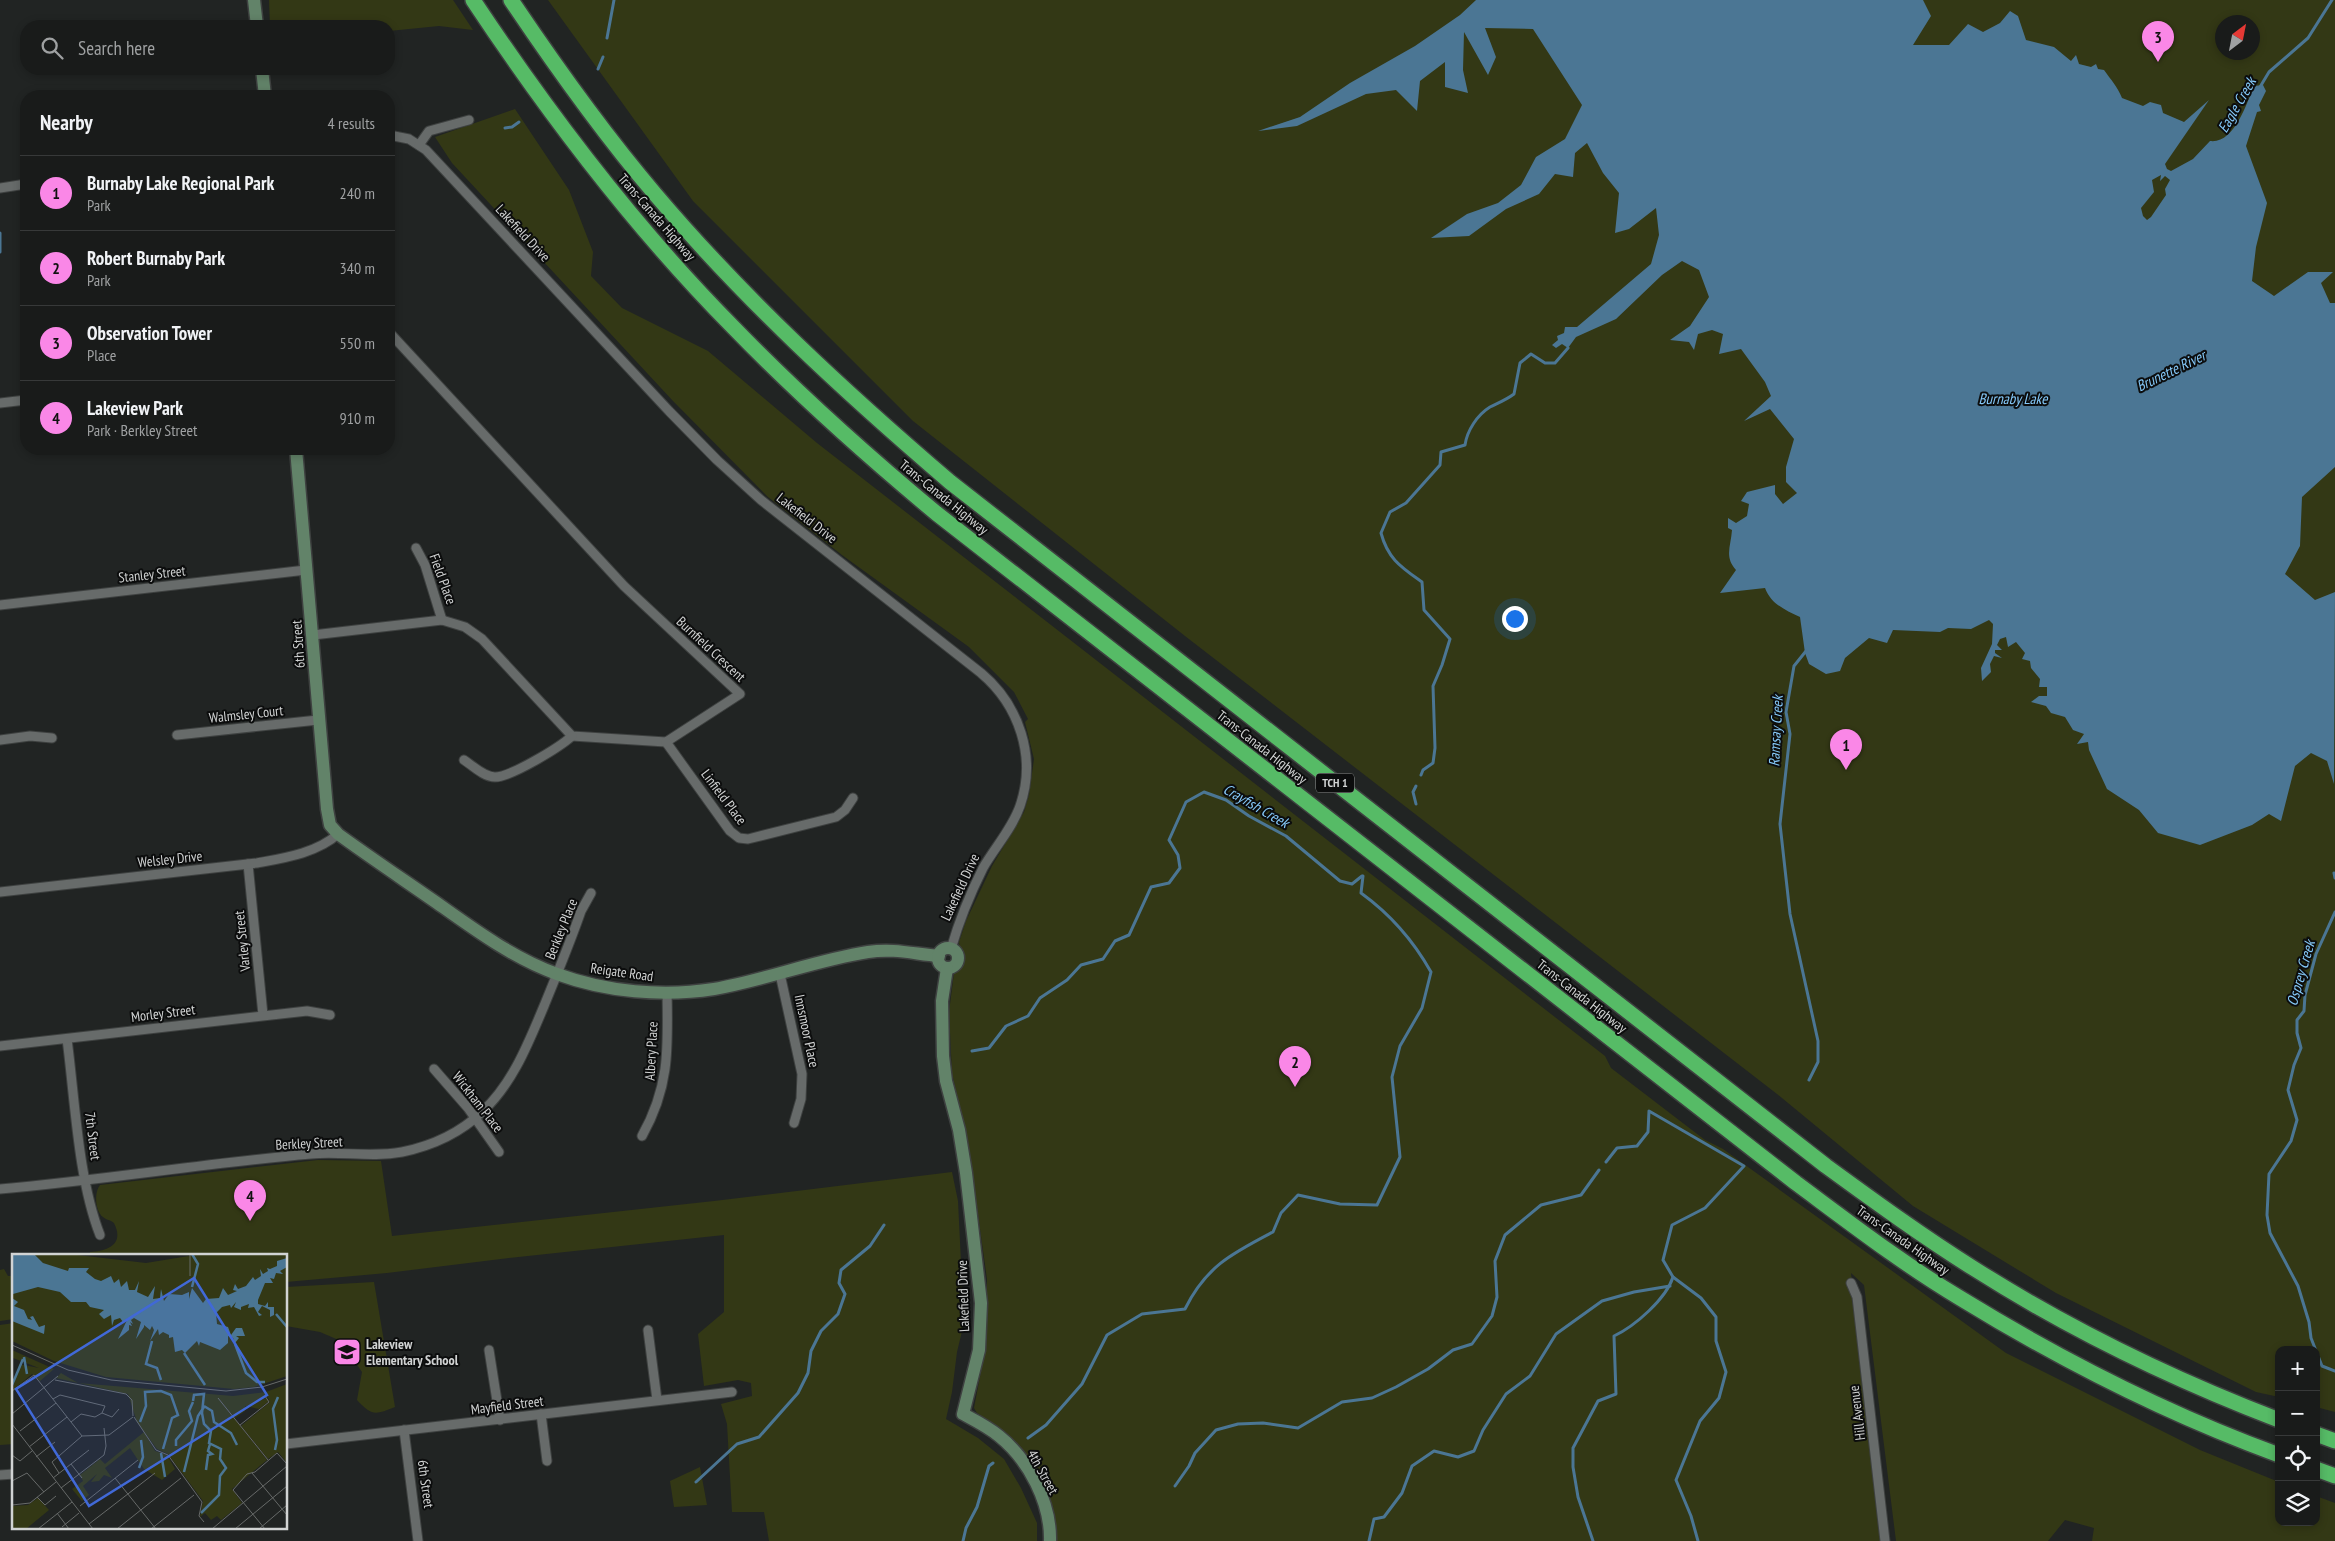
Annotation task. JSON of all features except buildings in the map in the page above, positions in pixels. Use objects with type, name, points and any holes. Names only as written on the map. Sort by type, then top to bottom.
[{"type":"highway","name":"Trans-Canada Highway","points":[[473,0],[521,72],[574,144],[626,208],[731,326],[800,394],[856,445],[944,519],[1765,1160],[1875,1242],[1959,1298],[2098,1376],[2171,1411],[2275,1453]]},
{"type":"highway","name":"Trans-Canada Highway","points":[[511,0],[600,126],[655,194],[716,262],[760,310],[859,404],[957,488],[1826,1166],[1897,1218],[1973,1268],[2043,1310],[2111,1346],[2184,1381],[2275,1418]]},
{"type":"highway","points":[[2320,1435],[2335,1441]]},
{"type":"highway","points":[[2320,1470],[2335,1476]]},
{"type":"street","points":[[254,0],[256,20]]},
{"type":"street","points":[[263,75],[264,90]]},
{"type":"street","points":[[395,136],[405,138],[420,145],[429,131],[469,120]]},
{"type":"street","name":"Lakefield Drive","points":[[420,145],[674,417],[717,460],[761,500],[981,672],[1005,697],[1016,719],[1024,742],[1027,760],[1023,795],[1015,817],[975,885],[960,919],[950,949]]},
{"type":"street","points":[[0,188],[20,185]]},
{"type":"street","name":"Burnfield Crescent","points":[[395,338],[624,586],[740,694],[666,742]]},
{"type":"street","points":[[0,403],[20,401]]},
{"type":"street","name":"6th Street","points":[[296,455],[313,635],[318,720],[330,825],[338,834]]},
{"type":"street","name":"Field Place","points":[[416,548],[425,565],[442,620]]},
{"type":"street","name":"Stanley Street","points":[[0,605],[306,570]]},
{"type":"street","points":[[313,635],[442,620],[465,627],[482,639],[572,736],[666,742]]},
{"type":"street","name":"Walmsley Court","points":[[177,734],[318,720]]},
{"type":"street","points":[[0,740],[30,736],[52,738]]},
{"type":"street","points":[[464,760],[488,775],[501,776],[563,744],[572,736]]},
{"type":"street","name":"Linfield Place","points":[[666,742],[730,831],[738,838],[748,839],[836,816],[845,810],[853,798]]},
{"type":"street","name":"Welsley Drive","points":[[0,892],[248,864],[297,855],[327,843],[338,834]]},
{"type":"street","name":"Reigate Road","points":[[338,834],[493,941],[558,974],[623,990],[666,992],[714,989],[868,952],[905,950],[939,956]]},
{"type":"street","name":"Varley Street","points":[[248,864],[263,1015]]},
{"type":"street","name":"Berkley Place","points":[[558,974],[582,911],[591,893]]},
{"type":"street","points":[[945,949],[950,949],[957,954],[958,960],[956,965],[948,968],[940,964],[939,956],[945,949]]},
{"type":"street","name":"Lakefield Drive","points":[[948,968],[942,1001],[943,1056],[946,1081],[959,1130],[966,1173],[981,1303],[979,1350],[963,1414]]},
{"type":"street","name":"Berkley Street","points":[[0,1190],[312,1154],[369,1155],[400,1152],[435,1142],[474,1119],[499,1094],[513,1074],[558,974]]},
{"type":"street","name":"Innsmoor Place","points":[[780,974],[802,1074],[801,1098],[794,1123]]},
{"type":"street","name":"Albery Place","points":[[642,1136],[655,1111],[665,1076],[666,992]]},
{"type":"street","name":"Morley Street","points":[[0,1046],[263,1015],[308,1011],[330,1015]]},
{"type":"street","name":"7th Street","points":[[67,1039],[86,1181],[94,1221],[100,1235]]},
{"type":"street","name":"Wickham Place","points":[[434,1069],[499,1152]]},
{"type":"street","name":"Hill Avenue","points":[[1851,1283],[1857,1297],[1885,1541]]},
{"type":"street","points":[[648,1330],[658,1400]]},
{"type":"street","points":[[489,1350],[500,1420]]},
{"type":"street","name":"Mayfield Street","points":[[288,1444],[732,1392]]},
{"type":"street","points":[[541,1414],[547,1461]]},
{"type":"street","name":"4th Street","points":[[963,1414],[1001,1437],[1022,1460],[1046,1508],[1050,1541]]},
{"type":"street","name":"6th Street","points":[[404,1430],[418,1541]]},
{"type":"green space","points":[[269,0],[453,0],[473,30],[439,26],[395,30],[395,20],[270,20]]},
{"type":"green space","points":[[548,0],[2335,0],[2335,1412],[2320,1408],[2320,1346],[2275,1346],[2275,1396],[2256,1392],[2056,1293],[1913,1206],[1777,1094],[1185,636],[913,421],[693,201]]},
{"type":"green space","points":[[515,109],[569,190],[593,252],[591,276],[622,308],[708,351],[817,443],[1605,1056],[1611,1068],[1705,1140],[1723,1149],[2006,1353],[2200,1450],[2275,1480],[2275,1526],[2320,1526],[2320,1497],[2335,1503],[2335,1541],[2092,1541],[2094,1528],[2065,1520],[2048,1541],[1896,1541],[1864,1285],[1851,1273],[1882,1541],[1055,1541],[1049,1499],[1035,1466],[1011,1439],[977,1413],[974,1408],[986,1345],[987,1279],[968,1143],[952,1073],[949,1012],[954,973],[961,958],[959,942],[966,921],[992,866],[1024,812],[1029,795],[1034,759],[1025,722],[1028,719],[1014,692],[969,647],[842,555],[768,497],[673,401],[452,163],[435,137]]},
{"type":"green space","points":[[318,1160],[381,1161],[392,1236],[714,1201],[952,1172],[958,1201],[964,1323],[957,1352],[952,1392],[946,1419],[978,1438],[1004,1459],[1021,1488],[1037,1523],[1037,1541],[769,1541],[764,1512],[732,1512],[727,1424],[721,1404],[752,1396],[751,1383],[738,1380],[704,1386],[698,1334],[724,1312],[724,1235],[387,1273],[288,1282],[288,1254],[90,1254],[90,1252],[108,1248],[116,1242],[117,1237],[114,1223],[104,1218],[98,1210],[96,1197],[100,1185]]},
{"type":"green space","points":[[4,1269],[8,1276],[12,1276],[12,1319],[0,1321],[0,1270]]},
{"type":"green space","points":[[374,1282],[395,1407],[378,1413],[366,1409],[357,1400],[362,1372],[341,1341],[320,1332],[288,1326],[288,1287]]},
{"type":"green space","points":[[12,1323],[12,1444],[0,1445],[0,1325]]},
{"type":"green space","points":[[700,1467],[707,1505],[674,1507],[670,1481]]},
{"type":"water","name":"Burnaby Lake","points":[[1476,0],[1923,0],[1931,16],[1913,45],[1949,45],[1968,24],[1983,32],[2000,23],[2010,11],[2018,16],[2026,40],[2054,47],[2071,61],[2076,55],[2079,64],[2091,67],[2096,64],[2098,69],[2104,70],[2122,98],[2143,106],[2150,102],[2161,105],[2163,113],[2184,122],[2209,100],[2165,164],[2167,169],[2171,171],[2193,159],[2210,141],[2226,136],[2238,122],[2254,86],[2263,85],[2266,91],[2259,105],[2261,111],[2257,112],[2246,146],[2267,203],[2256,247],[2252,281],[2274,296],[2308,272],[2333,272],[2321,283],[2330,303],[2335,303],[2335,467],[2302,497],[2300,546],[2285,574],[2315,600],[2335,592],[2334,784],[2327,761],[2311,753],[2295,766],[2281,821],[2269,814],[2252,825],[2200,845],[2158,833],[2139,810],[2107,789],[2089,750],[2088,742],[2077,744],[2084,734],[2073,730],[2065,717],[2051,713],[2046,706],[2031,702],[2039,696],[2047,696],[2047,687],[2039,687],[2040,679],[2031,668],[2030,661],[2022,659],[2025,653],[2016,642],[2008,647],[2006,637],[2000,639],[1997,645],[2002,650],[1995,650],[1995,653],[2002,658],[1994,656],[1990,664],[1991,672],[1982,681],[1981,668],[1992,644],[1993,624],[1989,620],[1971,629],[1948,628],[1940,632],[1893,630],[1887,643],[1869,638],[1845,658],[1840,671],[1826,674],[1809,664],[1805,653],[1800,617],[1775,602],[1765,588],[1720,593],[1736,570],[1729,556],[1732,530],[1728,528],[1728,518],[1736,523],[1747,516],[1749,504],[1741,501],[1747,492],[1775,485],[1775,494],[1783,504],[1797,493],[1786,482],[1786,467],[1794,439],[1770,409],[1744,421],[1771,396],[1765,382],[1741,349],[1719,354],[1723,334],[1712,330],[1698,334],[1694,350],[1689,342],[1670,340],[1690,326],[1709,297],[1699,270],[1682,261],[1662,275],[1616,319],[1576,337],[1568,348],[1562,344],[1556,348],[1552,345],[1558,340],[1557,336],[1564,333],[1565,327],[1577,327],[1651,264],[1659,235],[1656,208],[1629,229],[1615,233],[1619,193],[1603,173],[1587,143],[1575,153],[1573,177],[1555,174],[1539,194],[1506,209],[1469,236],[1431,238],[1467,214],[1498,203],[1521,185],[1536,157],[1565,139],[1582,105],[1533,29],[1485,28],[1496,57],[1488,75],[1464,32],[1463,70],[1468,93],[1445,87],[1445,62],[1420,81],[1417,111],[1396,90],[1366,94],[1297,126],[1258,131],[1300,117],[1350,83],[1415,46],[1460,15]],"holes":[[[2161,175],[2160,181],[2165,176],[2170,180],[2165,189],[2166,195],[2147,220],[2143,216],[2141,208],[2154,192],[2152,180]]]},
{"type":"waterway","points":[[607,38],[614,0]]},
{"type":"waterway","name":"Eagle Creek","points":[[2260,87],[2269,72],[2308,38],[2332,0]]},
{"type":"waterway","points":[[598,69],[603,57]]},
{"type":"waterway","points":[[505,128],[512,127],[519,122]]},
{"type":"waterway","points":[[0,233],[0,252]]},
{"type":"waterway","name":"Crayfish Creek","points":[[1421,775],[1423,770],[1433,763],[1435,748],[1433,686],[1450,639],[1424,610],[1422,582],[1396,562],[1387,550],[1381,533],[1390,512],[1406,503],[1440,465],[1441,452],[1465,445],[1470,429],[1481,414],[1514,394],[1520,363],[1531,354],[1545,363],[1555,363],[1568,348]]},
{"type":"waterway","name":"Ramsay Creek","points":[[1806,651],[1794,666],[1786,712],[1790,734],[1780,824],[1790,914],[1818,1041],[1818,1062],[1809,1080]]},
{"type":"waterway","name":"Crayfish Creek","points":[[1416,786],[1413,792],[1416,804]]},
{"type":"waterway","name":"Crayfish Creek","points":[[972,1051],[989,1048],[1006,1026],[1028,1016],[1040,998],[1067,980],[1081,965],[1103,959],[1115,941],[1129,935],[1151,887],[1169,883],[1180,868],[1178,855],[1169,840],[1186,802],[1204,792],[1226,800],[1249,816],[1286,836],[1340,881],[1352,884],[1362,876]]},
{"type":"waterway","name":"Osprey Creek","points":[[2334,873],[2335,878]]},
{"type":"waterway","points":[[1028,1438],[1046,1425],[1082,1384],[1107,1335],[1142,1314],[1185,1309],[1202,1282],[1222,1262],[1273,1232],[1281,1213],[1298,1195],[1340,1204],[1377,1205],[1400,1157],[1392,1077],[1400,1046],[1422,1008],[1431,972],[1417,949],[1400,928],[1361,893],[1363,876]]},
{"type":"waterway","name":"Osprey Creek","points":[[2335,912],[2316,954],[2305,995],[2304,1011],[2297,1020],[2297,1033],[2301,1048],[2294,1065],[2288,1090],[2297,1120],[2291,1141],[2269,1174],[2267,1215],[2270,1233],[2298,1286],[2309,1322],[2311,1338],[2322,1366],[2335,1371]]},
{"type":"waterway","name":"Ramsay Creek","points":[[1593,1541],[1578,1497],[1573,1467],[1573,1448],[1598,1401],[1616,1394],[1614,1336],[1631,1326],[1649,1311],[1664,1294],[1669,1285],[1673,1277],[1663,1260],[1672,1225],[1705,1208],[1744,1166],[1649,1111],[1648,1132],[1637,1146],[1617,1148],[1606,1162]]},
{"type":"waterway","points":[[1175,1486],[1189,1466],[1195,1453],[1216,1430],[1238,1424],[1263,1423],[1298,1428],[1342,1402],[1372,1398],[1396,1387],[1428,1369],[1453,1350],[1472,1344],[1492,1316],[1497,1297],[1495,1261],[1505,1235],[1541,1205],[1581,1195],[1599,1170]]},
{"type":"waterway","name":"Crayfish Creek","points":[[696,1482],[737,1444],[759,1437],[798,1393],[808,1373],[811,1351],[821,1331],[838,1314],[845,1294],[839,1283],[841,1270],[870,1246],[884,1225]]},
{"type":"waterway","points":[[1673,1277],[1701,1298],[1716,1317],[1716,1341],[1726,1372],[1719,1398],[1700,1421],[1676,1480],[1691,1516],[1698,1541]]},
{"type":"waterway","points":[[1369,1541],[1374,1519],[1384,1517],[1402,1493],[1412,1466],[1434,1451],[1458,1457],[1474,1451],[1483,1430],[1506,1394],[1530,1376],[1556,1334],[1602,1301],[1634,1292],[1670,1286]]},
{"type":"waterway","points":[[963,1541],[966,1528],[977,1507],[989,1466],[993,1463]]},
{"type":"place","name":"Observation Tower","points":[[2158,62]]},
{"type":"place","name":"Burnaby Lake Regional Park","points":[[1846,770]]},
{"type":"place","name":"Robert Burnaby Park","points":[[1295,1087]]},
{"type":"place","name":"Lakeview Park","points":[[250,1221]]},
{"type":"place","name":"Lakeview Elementary School","points":[[347,1352]]},
{"type":"water label","name":"Brunette River","points":[[2171,371]]}]
